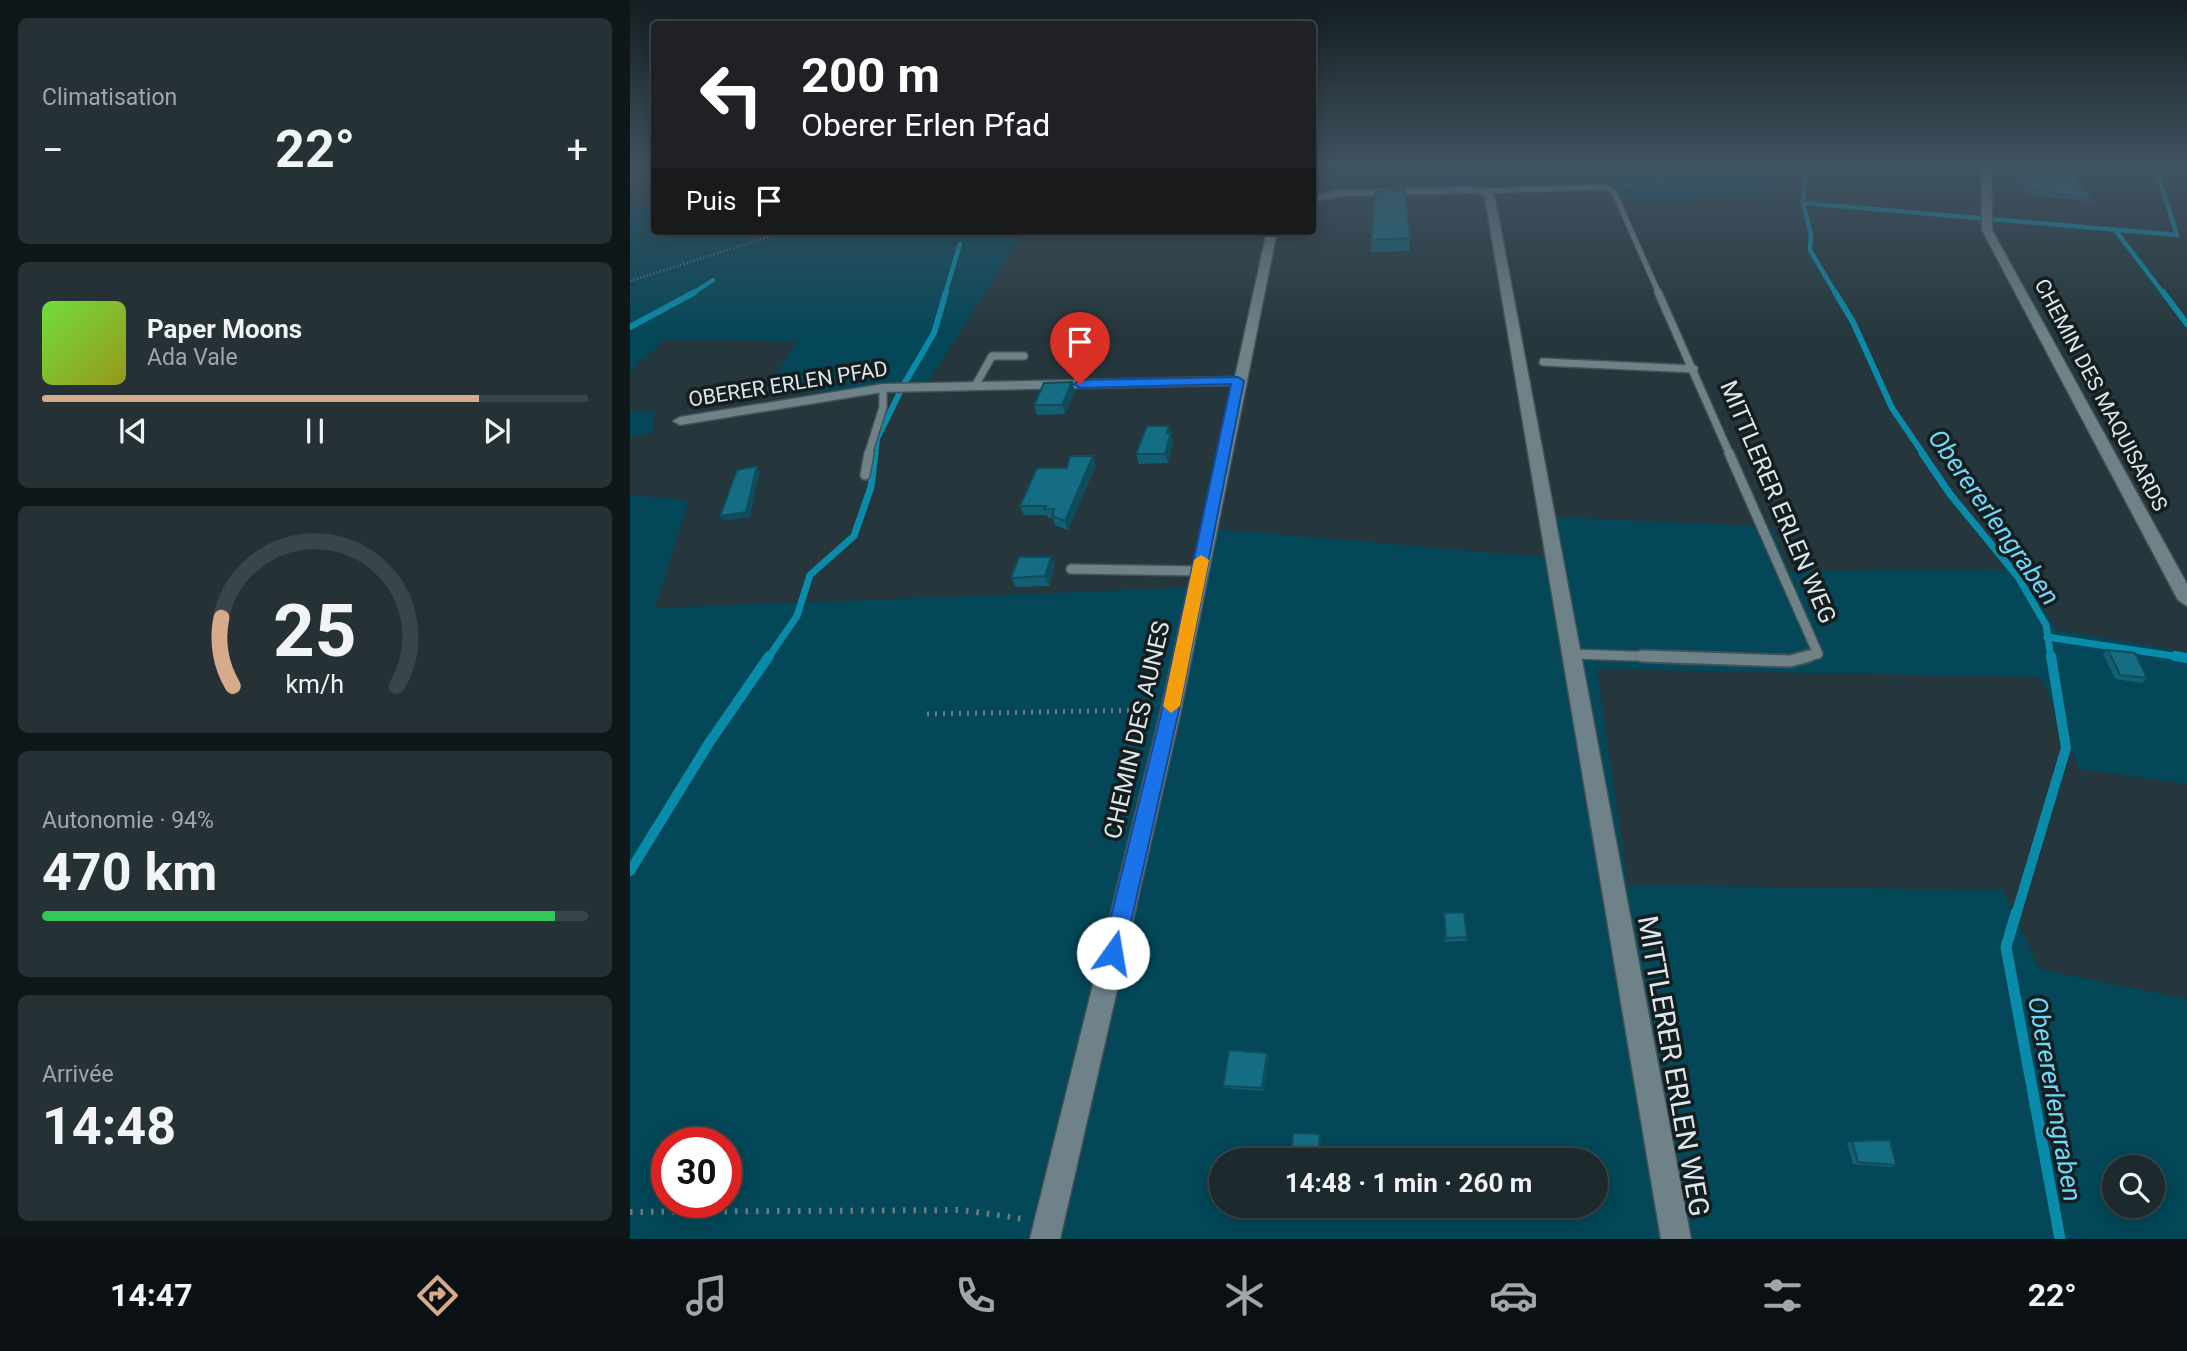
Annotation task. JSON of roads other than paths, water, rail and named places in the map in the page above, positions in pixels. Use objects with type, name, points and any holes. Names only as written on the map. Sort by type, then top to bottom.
[{"type":"street","name":"MITTLERER ERLEN WEG","points":[[1495,224],[1676,1239]]},
{"type":"street","name":"CHEMIN DES MAQUISARDS","points":[[1987,224],[1987,230],[2187,600]]},
{"type":"street","name":"CHEMIN DES AUNES","points":[[1047,1231],[1171,710],[1238,381],[1271,235]]},
{"type":"street","name":"OBERER ERLEN PFAD","points":[[680,421],[883,388],[1238,381]]},
{"type":"lane","name":"MITTLERER ERLEN WEG","points":[[1573,653],[1790,662],[1818,654],[1628,224]]},
{"type":"lane","points":[[975,386],[992,356],[1024,355]]},
{"type":"lane","points":[[1543,362],[1694,369]]},
{"type":"lane","points":[[865,475],[865,456],[887,400],[883,388]]},
{"type":"lane","points":[[1071,569],[1199,571]]},
{"type":"waterway","name":"Oberererlengraben","points":[[1808,224],[1810,250],[1836,294]]},
{"type":"waterway","points":[[2046,224],[2177,235],[2173,224]]},
{"type":"waterway","points":[[2115,230],[2164,294]]},
{"type":"waterway","points":[[945,294],[960,244]]},
{"type":"waterway","points":[[695,292],[713,280]]},
{"type":"waterway","points":[[630,327],[695,292]]},
{"type":"waterway","points":[[904,384],[934,333],[946,292]]},
{"type":"waterway","name":"Oberererlengraben","points":[[1835,292],[1853,322],[1892,408],[1924,455]]},
{"type":"waterway","points":[[2163,292],[2187,324]]},
{"type":"waterway","points":[[875,455],[877,439],[901,390]]},
{"type":"waterway","points":[[768,658],[797,616],[810,575],[854,536],[871,487],[875,453]]},
{"type":"waterway","name":"Oberererlengraben","points":[[1922,453],[1950,494],[2018,577],[2046,625],[2048,637]]},
{"type":"waterway","points":[[2048,637],[2187,658],[2175,656]]},
{"type":"waterway","name":"Oberererlengraben","points":[[2048,637],[2051,658]]},
{"type":"waterway","points":[[630,871],[709,743],[769,656]]},
{"type":"waterway","name":"Oberererlengraben","points":[[2016,915],[2066,748],[2051,656]]},
{"type":"waterway","name":"Oberererlengraben","points":[[2016,913],[2006,947],[2060,1239]]}]
